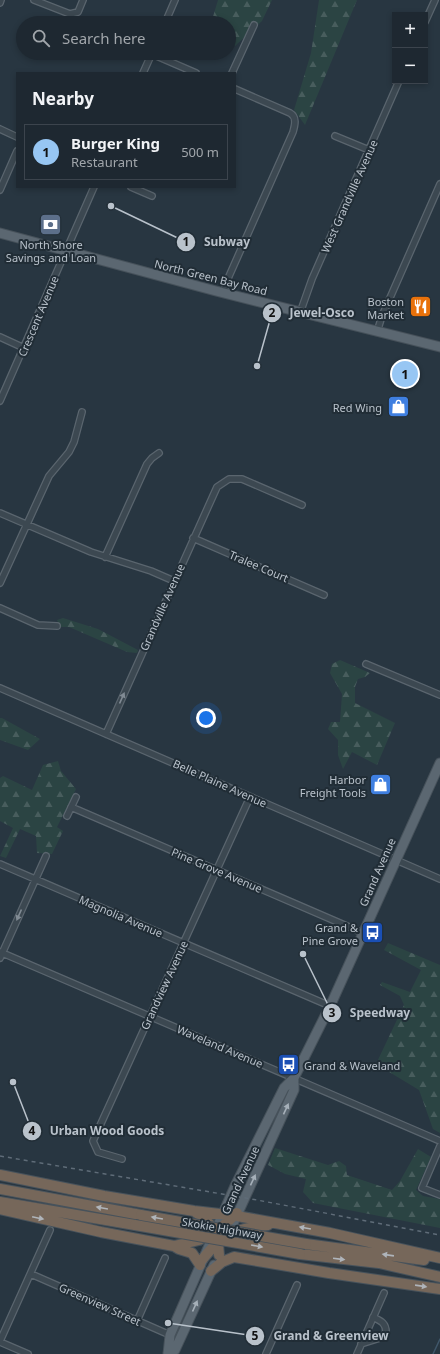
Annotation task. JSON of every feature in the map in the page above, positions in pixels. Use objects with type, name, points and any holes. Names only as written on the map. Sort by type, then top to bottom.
[{"type":"highway","points":[[0,1176],[104,1196],[194,1211],[225,1224],[280,1224],[330,1233],[440,1258]]},
{"type":"highway","points":[[0,1183],[104,1196]]},
{"type":"highway","name":"Skokie Highway","points":[[0,1190],[306,1244],[440,1263]]},
{"type":"highway","name":"Skokie Highway","points":[[0,1202],[300,1254],[379,1263],[440,1278]]},
{"type":"highway","points":[[0,1209],[101,1232],[174,1246],[192,1253],[201,1263],[225,1224]]},
{"type":"highway","points":[[194,1211],[208,1220],[225,1224],[250,1227],[280,1224]]},
{"type":"highway","points":[[174,1246],[198,1240],[225,1224]]},
{"type":"highway","points":[[218,1255],[225,1224]]},
{"type":"highway","points":[[225,1224],[233,1249],[247,1258]]},
{"type":"highway","points":[[212,1271],[226,1260],[234,1257],[247,1258],[329,1273],[440,1289]]},
{"type":"main road","name":"North Green Bay Road","points":[[0,233],[224,293],[440,347]]},
{"type":"main road","name":"Grand Avenue","points":[[225,1224],[284,1088],[294,1078],[330,1006],[440,763]]},
{"type":"main road","name":"Grand Avenue","points":[[225,1224],[294,1090],[294,1078]]},
{"type":"main road","points":[[168,1354],[175,1350],[218,1255]]},
{"type":"main road","points":[[168,1354],[170,1335],[201,1263]]},
{"type":"street","points":[[34,0],[62,12],[74,14],[78,12],[83,0]]},
{"type":"street","points":[[168,16],[175,0]]},
{"type":"street","points":[[428,15],[435,0]]},
{"type":"street","points":[[232,72],[254,24]]},
{"type":"street","points":[[143,72],[149,60]]},
{"type":"street","points":[[166,60],[194,72]]},
{"type":"street","name":"West Grandville Avenue","points":[[300,312],[312,279],[398,84]]},
{"type":"street","points":[[224,293],[226,283],[292,132],[295,121],[293,115],[290,113],[236,89]]},
{"type":"street","points":[[0,129],[16,137]]},
{"type":"street","points":[[335,136],[369,150]]},
{"type":"street","points":[[0,190],[16,153]]},
{"type":"street","points":[[377,332],[382,316],[440,184]]},
{"type":"street","name":"Crescent Avenue","points":[[0,401],[94,188]]},
{"type":"street","points":[[133,188],[152,196]]},
{"type":"street","points":[[0,337],[24,348]]},
{"type":"street","points":[[0,583],[49,476],[71,447],[82,412]]},
{"type":"street","points":[[105,557],[147,464],[159,453]]},
{"type":"street","name":"Grandville Avenue","points":[[106,734],[193,538],[216,490],[222,482],[229,479],[242,479],[302,505]]},
{"type":"street","points":[[0,513],[105,557],[151,571],[174,581]]},
{"type":"street","name":"Tralee Court","points":[[193,538],[324,594]]},
{"type":"street","points":[[0,608],[38,625],[57,626]]},
{"type":"street","points":[[366,664],[440,695]]},
{"type":"street","name":"Belle Plaine Avenue","points":[[0,688],[440,879]]},
{"type":"street","points":[[67,816],[76,797]]},
{"type":"street","name":"Grandview Avenue","points":[[122,1159],[98,1152],[93,1141],[250,797]]},
{"type":"street","name":"Pine Grove Avenue","points":[[71,807],[363,933]]},
{"type":"street","points":[[1,954],[46,856]]},
{"type":"street","name":"Magnolia Avenue","points":[[0,864],[330,1006]]},
{"type":"street","name":"Waveland Avenue","points":[[1,954],[150,1016],[440,1141]]},
{"type":"street","points":[[440,1146],[422,1188],[440,1195]]},
{"type":"street","points":[[28,1354],[0,1341],[50,1230]]},
{"type":"street","points":[[137,1321],[165,1258]]},
{"type":"street","name":"Greenview Street","points":[[31,1274],[170,1335]]},
{"type":"street","points":[[266,1354],[297,1285]]},
{"type":"street","points":[[357,1354],[384,1293]]},
{"type":"street","points":[[361,1344],[380,1338],[386,1332],[386,1326],[384,1323],[374,1317]]},
{"type":"green space","points":[[218,0],[272,0],[262,21],[236,45],[236,16],[213,16]]},
{"type":"green space","points":[[319,0],[357,0],[305,125],[294,110],[311,53]]},
{"type":"green space","points":[[63,618],[98,629],[138,650],[137,653],[127,652],[69,627],[60,627],[57,620]]},
{"type":"green space","points":[[340,660],[370,673],[365,677],[358,679],[355,687],[355,703],[395,723],[377,765],[352,752],[343,769],[338,755],[338,740],[328,729],[331,722],[340,722],[342,694],[330,673],[332,664]]},
{"type":"green space","points":[[0,718],[40,739],[28,750],[0,740]]},
{"type":"green space","points":[[58,761],[61,771],[76,789],[57,827],[63,831],[52,854],[37,853],[36,836],[20,829],[6,858],[0,856],[13,828],[0,821],[0,778],[3,776],[32,790],[43,765]]},
{"type":"green space","points":[[388,943],[440,965],[440,1133],[433,1129],[419,1090],[376,1064],[404,1005],[400,996],[380,985],[382,982],[410,992],[421,970],[384,950]]},
{"type":"green space","points":[[275,1148],[328,1165],[339,1161],[346,1166],[347,1175],[392,1190],[400,1181],[418,1149],[431,1157],[416,1190],[423,1196],[440,1199],[440,1228],[313,1203],[303,1192],[306,1179],[285,1174],[268,1165]]},
{"type":"waterway","points":[[433,1354],[440,1339]]},
{"type":"railway","points":[[0,1156],[257,1200],[440,1235]]},
{"type":"place","name":"Subway","points":[[111,206]]},
{"type":"place","name":"North Shore Savings and Loan","points":[[51,224]]},
{"type":"place","name":"Boston Market","points":[[420,307]]},
{"type":"place","name":"Jewel-Osco","points":[[257,366]]},
{"type":"place","name":"Burger King","points":[[405,374]]},
{"type":"place","name":"Red Wing","points":[[398,407]]},
{"type":"place","name":"Harbor Freight Tools","points":[[381,785]]},
{"type":"place","name":"Grand & Pine Grove","points":[[373,933]]},
{"type":"place","name":"Speedway","points":[[303,954]]},
{"type":"place","name":"Grand & Waveland","points":[[288,1065]]},
{"type":"place","name":"Urban Wood Goods","points":[[13,1082]]},
{"type":"place","name":"Grand & Greenview","points":[[168,1323]]}]
